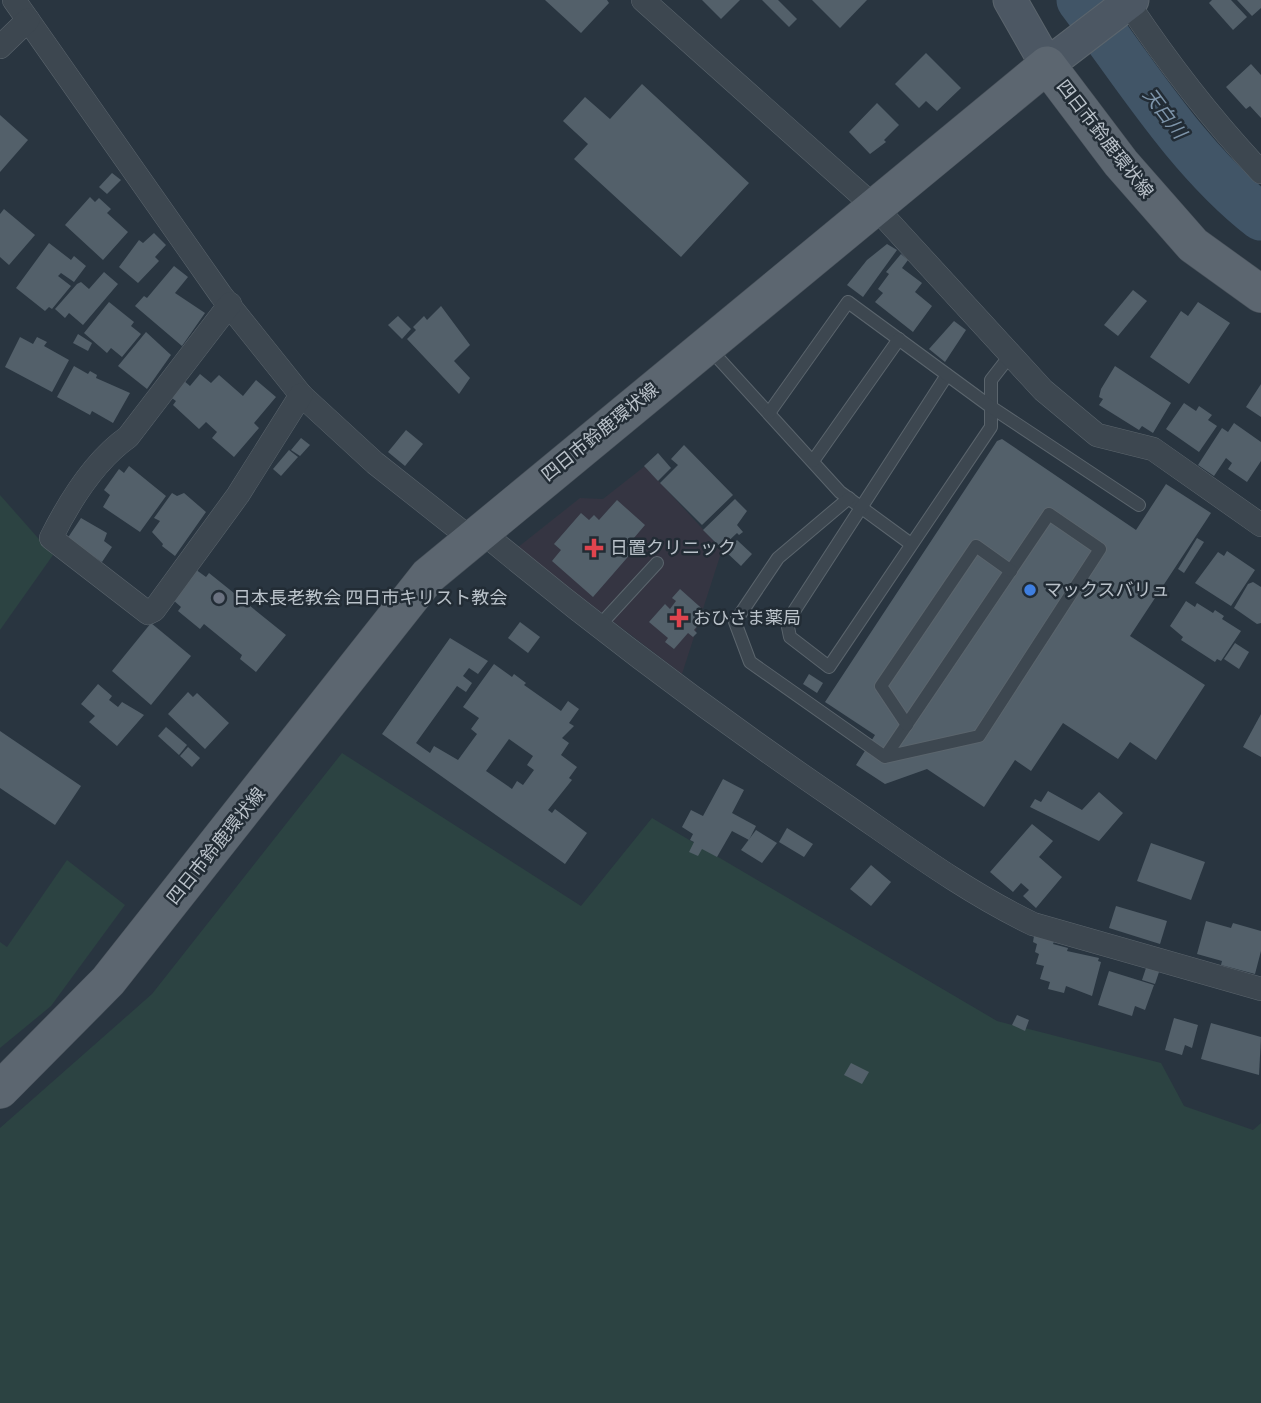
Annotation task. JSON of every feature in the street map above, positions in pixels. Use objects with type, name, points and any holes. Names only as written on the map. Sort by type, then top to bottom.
[{"type":"main road","name":"四日市鈴鹿環状線","points":[[0,1090],[108,981],[428,576],[706,345],[877,209],[1047,65],[1121,163],[1193,245],[1261,294]]},
{"type":"street","points":[[14,0],[221,295],[301,396],[375,463],[600,625],[796,772],[959,883],[1033,924],[1261,989]]},
{"type":"street","points":[[643,0],[877,209],[1012,353],[1043,390],[1097,435],[1153,449],[1261,524]]},
{"type":"street","points":[[1010,0],[1047,65],[1129,1],[1185,85],[1216,125],[1261,172]]},
{"type":"street","points":[[0,47],[28,20]]},
{"type":"street","points":[[230,303],[128,438],[109,450],[59,518],[51,538],[148,612],[154,610],[237,495],[301,396]]},
{"type":"lane","points":[[769,413],[848,302],[991,407],[1139,505]]},
{"type":"lane","points":[[813,461],[899,339]]},
{"type":"lane","points":[[706,345],[849,498],[911,544]]},
{"type":"lane","points":[[947,374],[787,622],[790,637],[829,667],[991,427],[991,380],[1012,353]]},
{"type":"lane","points":[[849,498],[778,558],[735,622],[750,662],[885,757],[979,736],[1100,549],[1049,514],[885,757]]},
{"type":"lane","points":[[907,725],[881,686],[976,546],[1011,571]]},
{"type":"lane","points":[[600,625],[657,563]]},
{"type":"shaded area","points":[[645,466],[722,550],[682,674],[517,548],[580,498],[603,499]]},
{"type":"green space","points":[[0,495],[53,555],[0,630]]},
{"type":"green space","points":[[342,753],[581,906],[652,818],[997,1021],[1161,1063],[1184,1106],[1253,1130],[1261,1123],[1261,1403],[0,1403],[0,1128],[152,994]]},
{"type":"green space","points":[[67,860],[125,905],[51,1006],[0,1048],[0,942],[7,947]]},
{"type":"building","points":[[545,0],[607,0],[609,3],[581,33]]},
{"type":"building","points":[[702,0],[740,0],[721,19]]},
{"type":"building","points":[[762,0],[778,0],[797,19],[789,27]]},
{"type":"building","points":[[812,0],[867,0],[840,28]]},
{"type":"building","points":[[1212,0],[1231,0],[1247,17],[1233,30],[1209,3]]},
{"type":"building","points":[[1237,0],[1261,0],[1261,8],[1252,16]]},
{"type":"building","points":[[926,53],[961,88],[937,111],[926,101],[919,108],[895,84]]},
{"type":"building","points":[[1251,64],[1261,75],[1261,118],[1250,106],[1246,109],[1226,87]]},
{"type":"building","points":[[642,84],[749,183],[681,257],[574,159],[588,144],[563,121],[585,97],[610,119]]},
{"type":"building","points":[[877,103],[899,125],[884,140],[886,142],[870,154],[849,132]]},
{"type":"building","points":[[0,115],[28,140],[0,172]]},
{"type":"building","points":[[112,173],[121,180],[107,194],[99,187]]},
{"type":"building","points":[[90,197],[95,202],[99,198],[111,209],[107,213],[128,232],[103,260],[65,225]]},
{"type":"building","points":[[4,209],[35,235],[9,265],[0,257],[0,214]]},
{"type":"building","points":[[154,233],[166,245],[155,257],[159,261],[138,283],[119,267],[139,240],[143,243]]},
{"type":"building","points":[[49,243],[71,260],[74,256],[86,266],[74,282],[61,273],[58,276],[71,286],[52,309],[49,307],[45,311],[16,288]]},
{"type":"building","points":[[887,244],[897,250],[863,297],[847,285],[867,260]]},
{"type":"building","points":[[901,254],[908,260],[902,268],[922,283],[915,292],[932,306],[913,332],[875,302],[883,293],[878,289],[889,274],[886,272]]},
{"type":"building","points":[[174,266],[188,277],[175,293],[205,313],[182,346],[135,306],[144,296],[147,298]]},
{"type":"building","points":[[104,272],[118,284],[83,325],[69,313],[65,318],[55,309],[77,284],[81,282],[89,289]]},
{"type":"building","points":[[1133,290],[1147,301],[1118,336],[1104,325]]},
{"type":"building","points":[[109,302],[134,322],[131,326],[141,334],[122,357],[111,348],[107,353],[84,333]]},
{"type":"building","points":[[1198,302],[1230,323],[1189,384],[1150,357],[1181,311],[1188,316]]},
{"type":"building","points":[[441,306],[470,345],[454,361],[470,378],[459,394],[407,339],[416,330],[413,327],[424,316],[427,320]]},
{"type":"building","points":[[398,316],[411,329],[402,339],[388,325]]},
{"type":"building","points":[[954,321],[966,330],[945,362],[929,349]]},
{"type":"building","points":[[146,332],[171,355],[147,389],[118,366]]},
{"type":"building","points":[[78,334],[92,343],[88,351],[73,343]]},
{"type":"building","points":[[20,337],[33,344],[37,337],[47,342],[44,346],[69,360],[52,392],[5,367]]},
{"type":"building","points":[[74,366],[88,374],[90,371],[97,375],[96,378],[130,393],[113,423],[92,411],[90,415],[57,397]]},
{"type":"building","points":[[1115,366],[1171,403],[1153,433],[1142,426],[1139,430],[1099,405],[1103,399],[1099,397],[1101,389]]},
{"type":"building","points":[[200,374],[211,383],[219,375],[243,396],[256,380],[276,397],[254,423],[259,428],[234,457],[212,438],[217,432],[206,422],[199,429],[173,405],[176,401],[169,396],[183,380],[190,386]]},
{"type":"building","points":[[1261,384],[1261,417],[1246,407]]},
{"type":"building","points":[[1184,403],[1196,411],[1199,406],[1212,415],[1208,420],[1217,426],[1199,452],[1166,429]]},
{"type":"building","points":[[1234,423],[1261,442],[1261,461],[1247,482],[1228,469],[1232,463],[1226,458],[1214,476],[1198,465],[1222,428],[1228,432]]},
{"type":"building","points":[[406,430],[423,444],[405,466],[388,452]]},
{"type":"building","points":[[301,438],[310,445],[300,456],[291,450]]},
{"type":"building","name":"マックスバリュ","points":[[1002,439],[1136,530],[1166,484],[1211,513],[1130,636],[1205,685],[1156,760],[1130,742],[1118,759],[1063,723],[1031,771],[1015,760],[984,807],[927,769],[885,784],[856,765],[875,735],[825,702],[997,441]]},
{"type":"building","points":[[684,445],[733,495],[702,525],[660,483],[678,465],[671,459]]},
{"type":"building","points":[[289,450],[298,457],[281,476],[273,469]]},
{"type":"building","points":[[658,453],[671,468],[658,481],[644,466]]},
{"type":"building","points":[[129,466],[166,496],[140,532],[103,507],[110,495],[104,490],[119,469],[124,473]]},
{"type":"building","points":[[172,493],[177,496],[184,493],[206,512],[175,556],[162,546],[152,532],[160,521],[154,518]]},
{"type":"building","points":[[735,499],[747,511],[737,525],[743,532],[739,535],[737,533],[721,548],[703,530]]},
{"type":"building","name":"日置クリニック","points":[[617,500],[645,525],[628,545],[633,551],[593,597],[552,561],[561,550],[554,544],[581,513],[589,520],[594,515],[599,520]]},
{"type":"building","points":[[81,518],[107,533],[104,541],[112,547],[102,562],[67,539]]},
{"type":"building","points":[[1197,538],[1204,542],[1184,573],[1178,569]]},
{"type":"building","points":[[737,540],[752,554],[741,566],[726,552]]},
{"type":"building","points":[[1227,551],[1255,570],[1231,606],[1195,583],[1218,552],[1224,556]]},
{"type":"building","points":[[195,569],[206,577],[209,573],[286,635],[256,672],[240,659],[242,655],[204,624],[200,629],[178,611],[181,607],[172,599]]},
{"type":"building","points":[[1253,582],[1261,587],[1261,623],[1257,624],[1234,608],[1248,584]]},
{"type":"building","name":"おひさま薬局","points":[[680,589],[708,614],[694,630],[697,633],[693,637],[688,633],[674,649],[665,642],[668,638],[649,622],[665,604],[670,609],[676,601],[672,598]]},
{"type":"building","points":[[1186,601],[1195,607],[1197,603],[1213,613],[1215,610],[1224,616],[1222,619],[1241,631],[1221,661],[1217,659],[1215,662],[1181,640],[1183,637],[1170,626]]},
{"type":"building","points":[[520,622],[540,637],[528,653],[508,638]]},
{"type":"building","points":[[151,623],[191,656],[151,705],[112,671]]},
{"type":"building","points":[[450,638],[488,661],[478,674],[469,668],[463,676],[472,683],[466,692],[457,686],[416,743],[430,753],[434,746],[458,760],[477,734],[471,729],[479,718],[463,707],[494,664],[512,677],[514,674],[526,683],[524,685],[561,711],[568,701],[579,709],[569,723],[574,726],[562,738],[569,743],[561,755],[577,767],[569,778],[572,780],[548,810],[552,813],[555,809],[587,833],[565,864],[382,734]],"holes":[[[509,739],[533,756],[527,765],[534,770],[523,785],[517,781],[512,789],[486,771]]]},
{"type":"building","points":[[1235,643],[1249,652],[1239,669],[1224,659]]},
{"type":"building","points":[[809,674],[823,683],[817,693],[803,684]]},
{"type":"building","points":[[98,684],[112,696],[109,700],[118,707],[122,702],[144,715],[117,746],[89,722],[95,716],[81,704]]},
{"type":"building","points":[[188,692],[193,697],[197,693],[229,723],[205,749],[168,714]]},
{"type":"building","points":[[1261,714],[1261,757],[1243,747]]},
{"type":"building","points":[[166,727],[187,745],[179,755],[158,736]]},
{"type":"building","points":[[0,731],[81,786],[55,825],[0,788]]},
{"type":"building","points":[[188,747],[200,758],[192,767],[180,756]]},
{"type":"building","points":[[723,779],[744,790],[732,813],[756,826],[749,840],[732,831],[717,857],[702,849],[698,856],[689,852],[694,842],[690,840],[693,834],[682,827],[691,810],[703,816]]},
{"type":"building","points":[[1048,791],[1082,810],[1099,792],[1123,813],[1099,841],[1030,807],[1035,799],[1041,802]]},
{"type":"building","points":[[1032,824],[1053,841],[1039,857],[1062,877],[1036,908],[1023,896],[1029,890],[1021,883],[1013,892],[990,872]]},
{"type":"building","points":[[787,828],[813,844],[804,857],[779,842]]},
{"type":"building","points":[[756,830],[777,843],[762,863],[741,850]]},
{"type":"building","points":[[1151,843],[1205,862],[1191,900],[1137,881]]},
{"type":"building","points":[[871,865],[891,882],[871,906],[850,889]]},
{"type":"building","points":[[1116,906],[1167,921],[1160,944],[1109,928]]},
{"type":"building","points":[[1206,921],[1231,928],[1233,923],[1261,931],[1261,951],[1255,974],[1221,965],[1222,961],[1197,954]]},
{"type":"building","points":[[1034,936],[1055,939],[1053,944],[1068,948],[1067,951],[1099,958],[1098,961],[1101,962],[1092,996],[1066,986],[1064,993],[1048,989],[1050,982],[1040,979],[1044,966],[1036,964],[1039,954],[1035,952],[1037,944],[1033,942]]},
{"type":"building","points":[[1147,965],[1160,969],[1155,984],[1142,980]]},
{"type":"building","points":[[1109,971],[1154,985],[1145,1010],[1135,1006],[1132,1016],[1098,1005]]},
{"type":"building","points":[[1017,1015],[1029,1020],[1025,1031],[1012,1025]]},
{"type":"building","points":[[1174,1018],[1198,1025],[1192,1048],[1185,1045],[1182,1055],[1165,1050]]},
{"type":"building","points":[[1211,1023],[1261,1037],[1259,1075],[1201,1059]]},
{"type":"building","points":[[851,1063],[869,1072],[862,1084],[844,1075]]},
{"type":"waterway","name":"天白川","points":[[1080,0],[1186,143],[1261,217]]},
{"type":"place","name":"日置クリニック","points":[[594,548]]},
{"type":"place","name":"マックスバリュ","points":[[1030,590]]},
{"type":"place","name":"日本長老教会 四日市キリスト教会","points":[[219,598]]},
{"type":"place","name":"おひさま薬局","points":[[679,618]]}]
